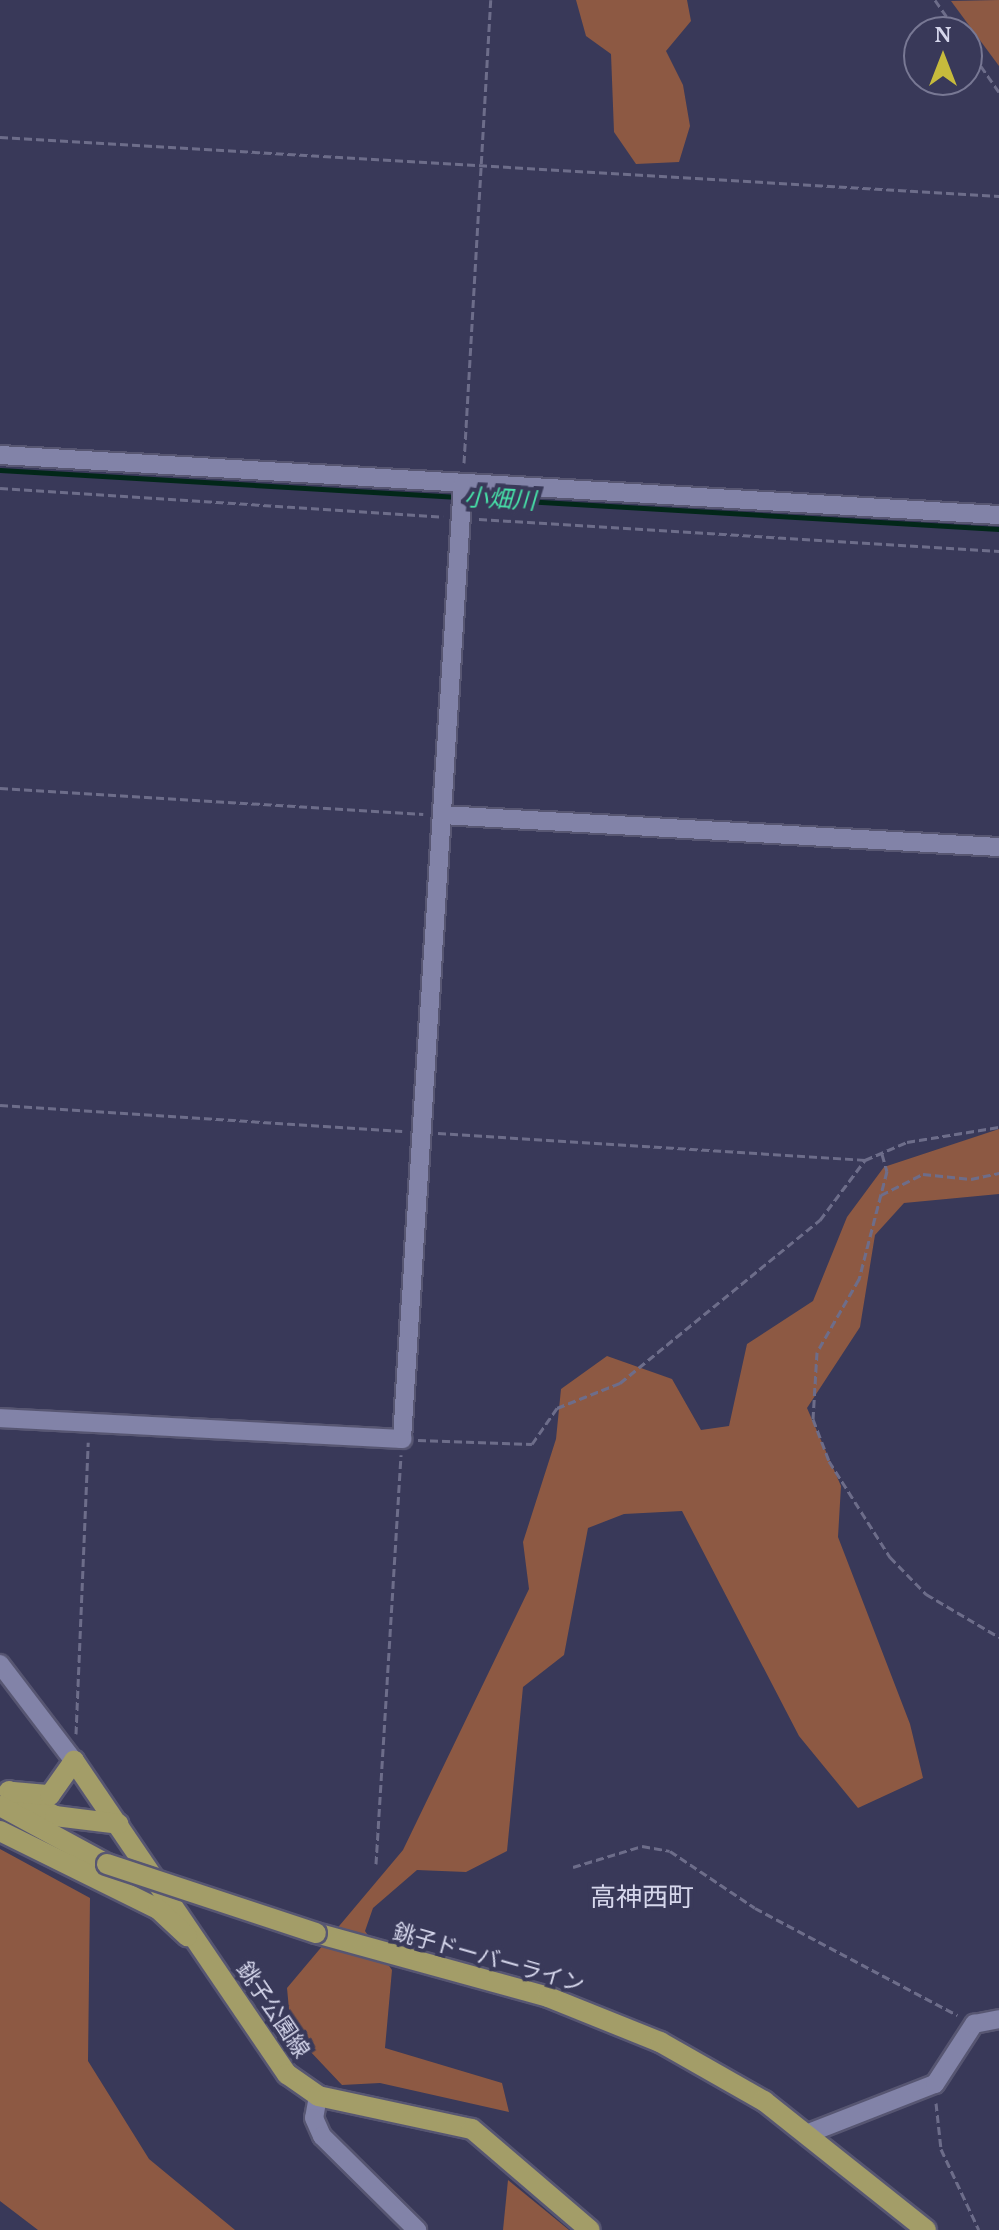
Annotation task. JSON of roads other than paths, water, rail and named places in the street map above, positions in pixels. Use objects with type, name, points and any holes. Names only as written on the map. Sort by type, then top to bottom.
[{"type":"main road","points":[[3,1794],[50,1795],[71,1757]]},
{"type":"main road","name":"銚子公園線","points":[[71,1757],[204,1945],[274,2057],[318,2096],[472,2129],[590,2230]]},
{"type":"main road","points":[[3,1794],[55,1816],[119,1824]]},
{"type":"main road","name":"銚子ドーバーライン","points":[[3,1794],[107,1864],[316,1933],[610,2020],[714,2072],[809,2133],[926,2230]]},
{"type":"main road","points":[[0,1831],[158,1909],[204,1945]]},
{"type":"street","points":[[0,455],[999,515]]},
{"type":"street","points":[[0,1418],[402,1439],[463,484]]},
{"type":"street","points":[[442,815],[999,847]]},
{"type":"street","points":[[0,1664],[71,1757]]},
{"type":"street","points":[[809,2133],[935,2084],[974,2024],[999,2019]]},
{"type":"street","points":[[318,2096],[314,2118],[322,2136],[417,2230]]},
{"type":"waterway","name":"小畑川","points":[[0,470],[999,529]]},
{"type":"district","name":"高神西町","points":[[642,1897]]}]
